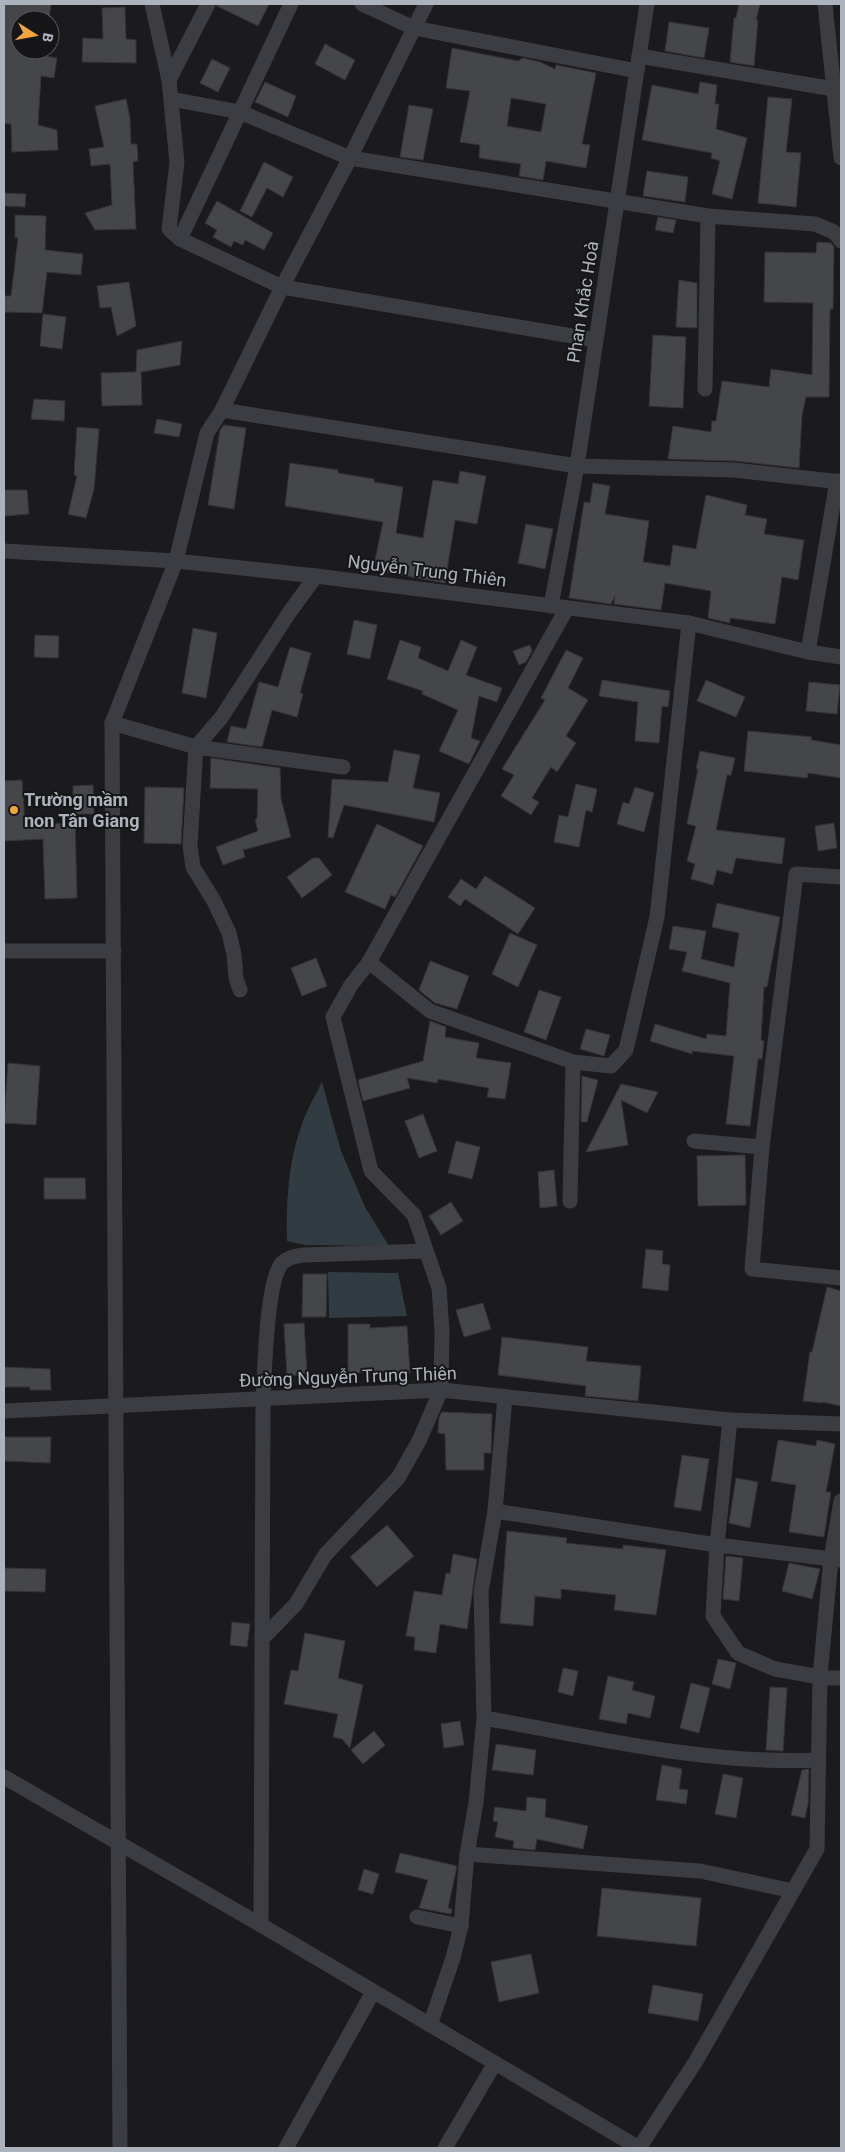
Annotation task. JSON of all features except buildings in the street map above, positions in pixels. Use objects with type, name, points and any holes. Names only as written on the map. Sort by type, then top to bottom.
[{"type":"street","points":[[152,4],[169,80],[177,163],[169,229],[180,239],[282,287],[596,340]]},
{"type":"street","points":[[169,80],[208,4]]},
{"type":"street","points":[[180,239],[291,4]]},
{"type":"street","points":[[362,4],[414,28],[638,64],[834,90]]},
{"type":"street","points":[[120,2148],[112,723],[176,561],[207,433],[222,410],[282,287],[350,158],[426,4]]},
{"type":"street","name":"Phan Khắc Hoà","points":[[441,1390],[442,1330],[439,1288],[414,1216],[371,1171],[333,1017],[351,985],[370,962],[559,607],[577,466],[647,4]]},
{"type":"street","points":[[824,4],[841,158]]},
{"type":"street","points":[[171,99],[240,112],[350,158],[708,216],[815,224],[834,232],[841,242]]},
{"type":"street","points":[[705,389],[708,216]]},
{"type":"street","points":[[222,410],[577,466],[734,470],[839,482],[808,652]]},
{"type":"street","name":"Nguyễn Trung Thiên","points":[[4,551],[176,561],[316,576],[689,623],[808,652],[841,657]]},
{"type":"street","points":[[240,990],[236,978],[234,954],[229,933],[214,900],[197,875],[192,862],[190,846],[196,747],[220,718],[289,613],[316,576]]},
{"type":"street","points":[[370,962],[430,1011],[573,1062],[611,1066],[626,1050],[657,917],[689,623]]},
{"type":"street","points":[[112,723],[196,747],[343,768]]},
{"type":"street","points":[[841,877],[796,874],[762,1147],[752,1269],[841,1278]]},
{"type":"street","points":[[4,951],[114,951]]},
{"type":"street","points":[[570,1201],[573,1062]]},
{"type":"street","points":[[694,1140],[762,1147]]},
{"type":"street","points":[[261,1926],[263,1398],[269,1313],[274,1280],[282,1262],[293,1256],[303,1254],[426,1251]]},
{"type":"street","points":[[262,1639],[296,1604],[325,1555],[398,1478],[419,1441],[441,1390]]},
{"type":"street","name":"Đường Nguyễn Trung Thiên","points":[[4,1411],[441,1390],[730,1420],[841,1424]]},
{"type":"street","points":[[430,2025],[453,1958],[461,1926],[467,1854],[476,1803],[484,1718],[481,1592],[495,1511],[505,1396]]},
{"type":"street","points":[[730,1420],[717,1545],[713,1616],[738,1653],[775,1669],[841,1678]]},
{"type":"street","points":[[4,1777],[639,2148],[696,2061],[817,1849],[820,1676],[836,1559],[841,1501]]},
{"type":"street","points":[[495,1511],[717,1545],[836,1559]]},
{"type":"street","points":[[484,1718],[680,1752],[779,1762],[819,1760]]},
{"type":"street","points":[[467,1854],[700,1871],[793,1891]]},
{"type":"street","points":[[417,1917],[461,1926]]},
{"type":"street","points":[[286,2148],[373,1992]]},
{"type":"street","points":[[445,2148],[495,2063]]},
{"type":"shaded area","points":[[322,1082],[341,1151],[365,1207],[389,1246],[305,1245],[287,1241],[287,1212],[293,1155],[303,1121]]},
{"type":"shaded area","points":[[328,1272],[398,1273],[407,1316],[329,1318]]},
{"type":"place","name":"Trường mầm non Tân Giang","points":[[14,810]]}]
